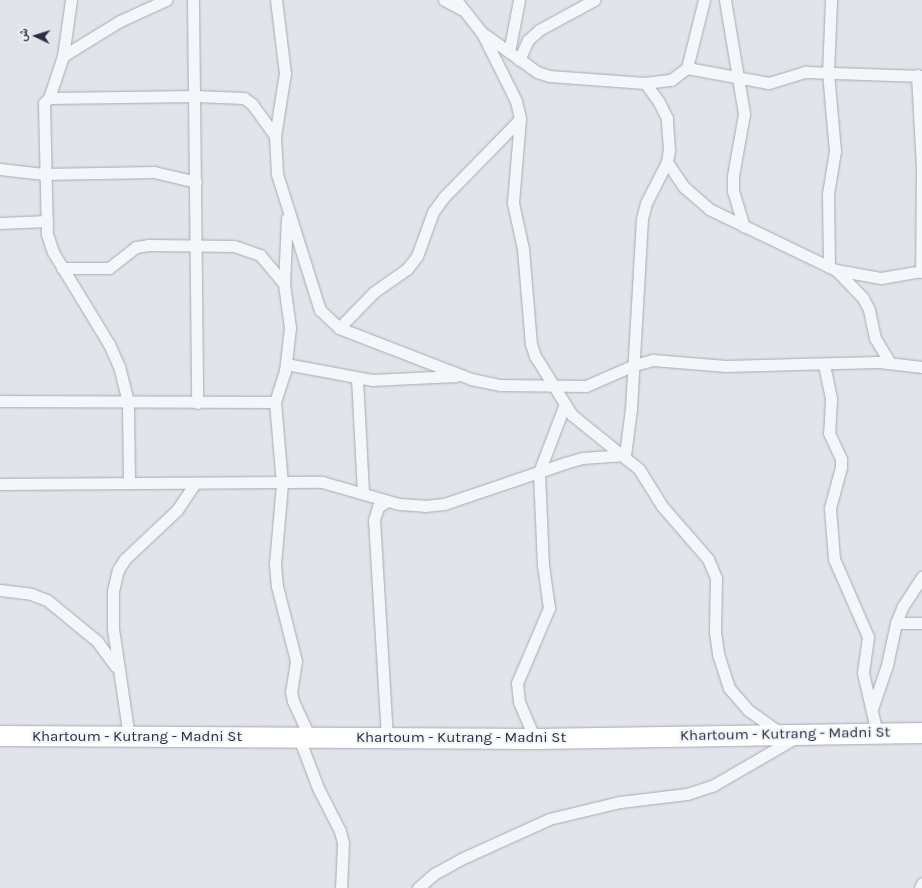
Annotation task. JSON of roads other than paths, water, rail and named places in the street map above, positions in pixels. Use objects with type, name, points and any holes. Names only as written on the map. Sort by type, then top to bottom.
[{"type":"highway","name":"Khartoum - Kutrang - Madni St","points":[[0,736],[535,739],[922,733]]},
{"type":"street","points":[[71,0],[63,56],[49,98],[44,103],[43,110],[44,174],[47,220],[53,252],[109,344],[119,366],[128,403],[129,482]]},
{"type":"street","points":[[63,56],[120,21],[166,0]]},
{"type":"street","points":[[193,0],[196,96],[197,403]]},
{"type":"street","points":[[276,0],[285,73],[275,136],[277,174],[320,310],[338,328],[461,376],[486,384],[552,384],[569,388],[586,386],[634,365],[653,360],[711,366],[824,365],[866,361],[922,368]]},
{"type":"street","points":[[444,0],[465,12]]},
{"type":"street","points":[[456,0],[482,33],[516,101],[520,119],[521,136],[513,202],[523,249],[531,344],[535,356],[565,404],[584,426],[625,455],[639,469],[653,494],[713,568],[715,632],[718,654],[729,688],[748,710],[782,735]]},
{"type":"street","points":[[509,52],[519,0]]},
{"type":"street","points":[[519,60],[528,40],[539,30],[594,0]]},
{"type":"street","points":[[482,33],[537,72],[550,76],[645,83],[671,80],[687,68],[704,0]]},
{"type":"street","points":[[725,0],[744,114],[733,176],[733,191],[744,226]]},
{"type":"street","points":[[832,0],[828,73],[835,151],[828,194],[832,269],[863,298],[869,310],[875,338],[890,363]]},
{"type":"street","points":[[667,162],[695,198],[709,208],[832,269],[881,278],[922,272],[920,75],[828,73],[798,74],[769,83],[687,68]]},
{"type":"street","points":[[625,455],[634,365],[642,219],[646,203],[667,162],[667,118],[659,102],[645,83]]},
{"type":"street","points":[[49,98],[196,96],[244,98],[252,104],[275,136]]},
{"type":"street","points":[[338,328],[374,292],[407,269],[417,256],[434,212],[444,197],[520,119]]},
{"type":"street","points":[[0,169],[44,174],[154,172],[196,182]]},
{"type":"street","points":[[288,211],[284,284],[290,328],[286,364],[275,402],[282,484],[275,547],[277,586],[296,661],[291,691],[293,701],[318,788],[340,831],[343,843],[341,888]]},
{"type":"street","points":[[0,223],[47,220]]},
{"type":"street","points":[[62,268],[109,268],[136,247],[234,246],[247,250],[267,261],[284,284]]},
{"type":"street","points":[[286,364],[357,378],[391,380],[461,376]]},
{"type":"street","points":[[824,365],[831,399],[829,433],[841,460],[841,467],[830,508],[834,559],[868,637],[863,673],[877,733]]},
{"type":"street","points":[[357,378],[363,493]]},
{"type":"street","points":[[0,401],[128,403],[275,402]]},
{"type":"street","points":[[535,739],[516,692],[517,683],[549,608],[542,558],[539,472],[565,404]]},
{"type":"street","points":[[0,484],[129,482],[282,484],[322,482],[412,507],[444,504],[582,458],[625,455]]},
{"type":"street","points":[[129,737],[125,704],[117,670],[112,610],[118,570],[125,559],[177,510],[195,483]]},
{"type":"street","points":[[387,501],[378,507],[374,520],[387,738]]},
{"type":"street","points":[[872,710],[887,665],[896,623],[903,606],[922,577]]},
{"type":"street","points":[[0,590],[31,594],[47,600],[97,641],[109,655],[117,670]]},
{"type":"street","points":[[896,623],[922,623]]},
{"type":"street","points":[[418,888],[434,874],[461,859],[548,819],[620,802],[687,794],[714,785],[804,734]]},
{"type":"street","points":[[920,888],[922,883]]}]
